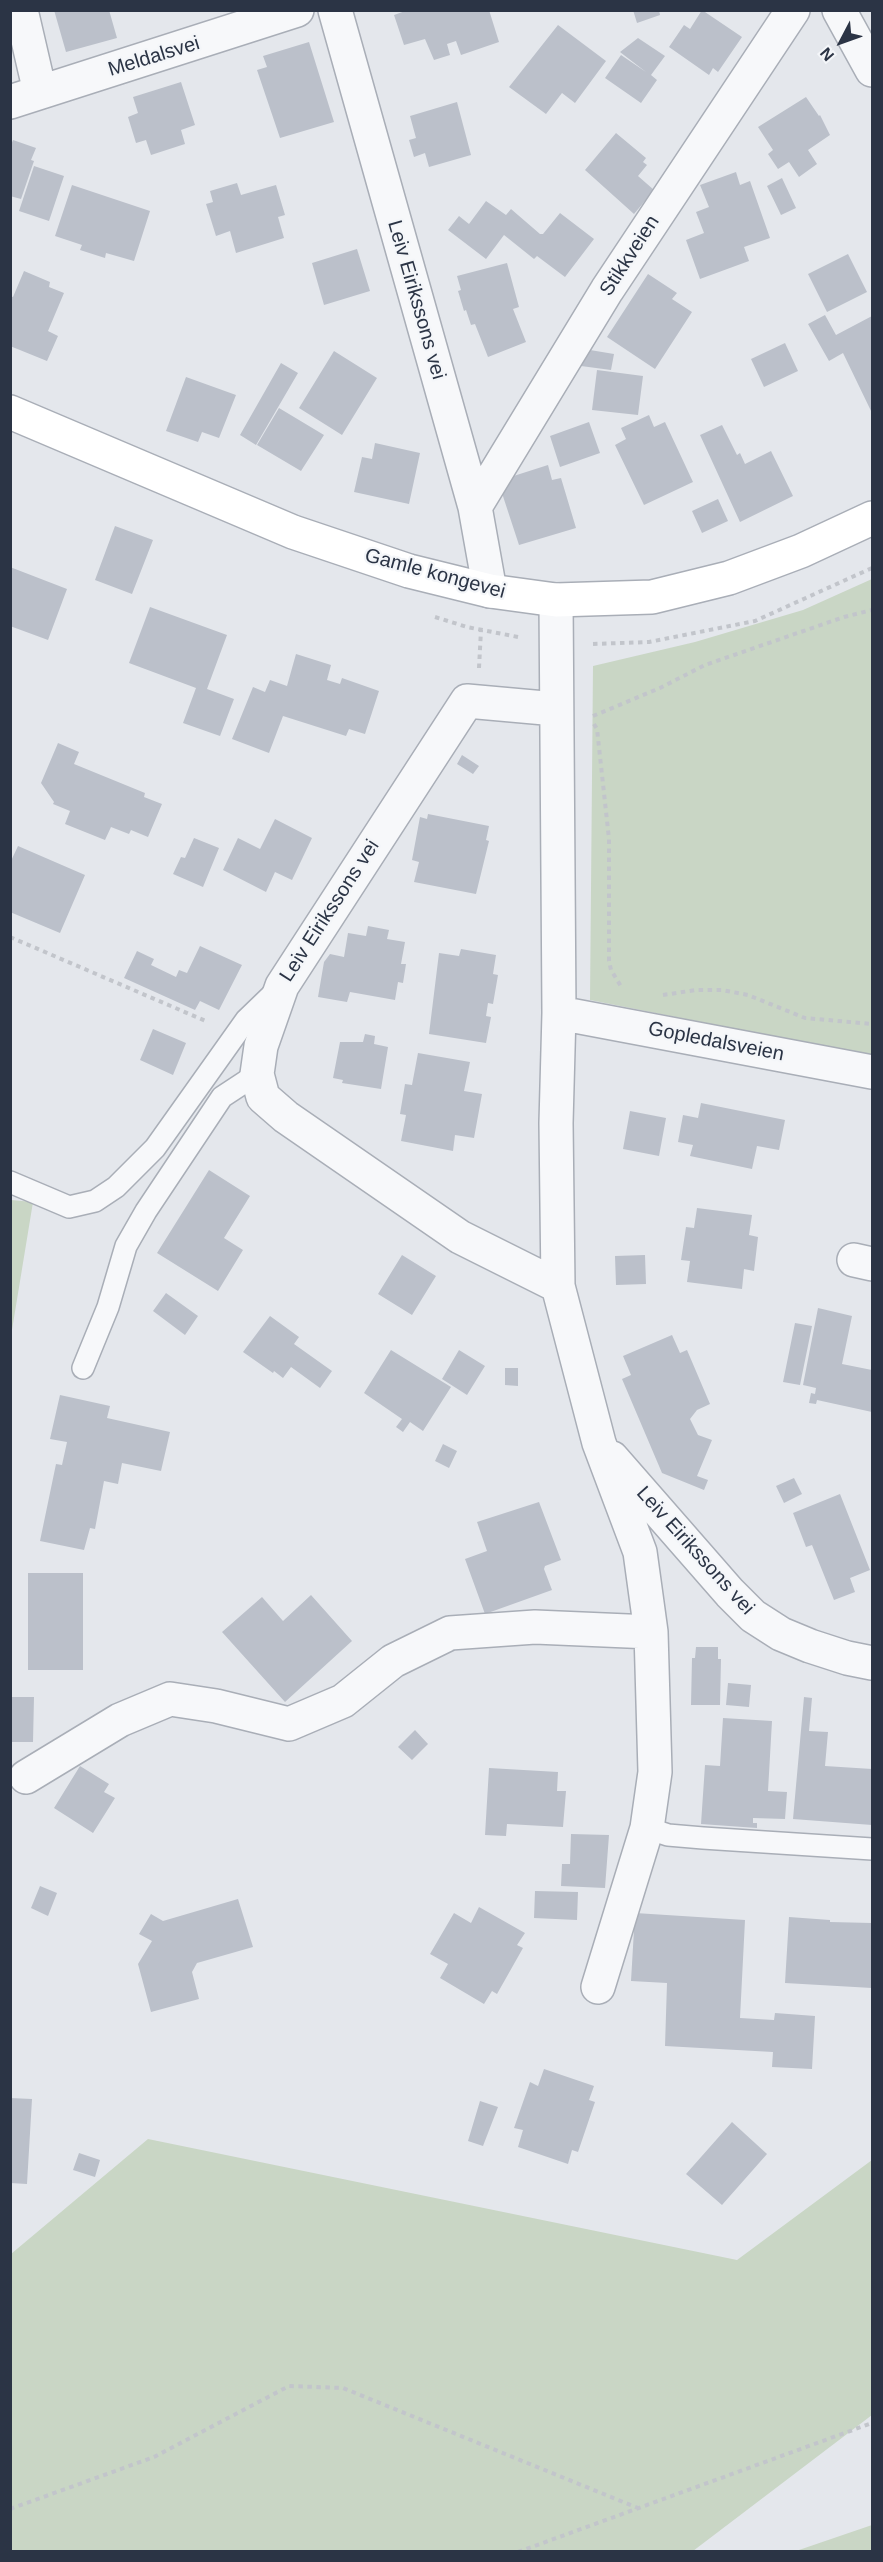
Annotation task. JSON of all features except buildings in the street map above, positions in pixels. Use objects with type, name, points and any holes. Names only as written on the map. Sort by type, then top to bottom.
[{"type":"street","points":[[21,10],[25,97]]},
{"type":"street","name":"Meldalsvei","points":[[25,97],[297,10]]},
{"type":"street","name":"Leiv Eirikssons vei","points":[[335,10],[475,507],[490,591]]},
{"type":"street","name":"Stikkveien","points":[[475,507],[607,290],[793,10]]},
{"type":"street","points":[[838,10],[873,70]]},
{"type":"street","name":"Gamle kongevei","points":[[10,412],[293,532],[409,571],[490,591],[556,600],[652,597],[729,578],[801,551],[873,518]]},
{"type":"street","name":"Leiv Eirikssons vei","points":[[556,600],[558,1286],[599,1443],[640,1552],[651,1632],[655,1772],[647,1828],[598,1988]]},
{"type":"street","name":"Leiv Eirikssons vei","points":[[257,1074],[261,1046],[282,986],[467,701],[556,709]]},
{"type":"street","name":"Gopledalsveien","points":[[559,1013],[873,1072]]},
{"type":"street","points":[[257,1074],[263,1097],[286,1117],[460,1236],[558,1286]]},
{"type":"street","name":"Leiv Eirikssons vei","points":[[599,1443],[730,1593],[753,1616],[781,1634],[810,1646],[847,1658],[873,1663]]},
{"type":"street","points":[[26,1777],[120,1720],[170,1699],[216,1706],[289,1724],[343,1701],[393,1661],[450,1633],[535,1627],[651,1632]]},
{"type":"lane","points":[[10,1182],[69,1207],[96,1201],[116,1187],[155,1148],[246,1020],[282,986]]},
{"type":"lane","points":[[83,1368],[108,1307],[126,1246],[146,1211],[222,1097],[257,1074]]},
{"type":"lane","points":[[647,1828],[668,1835],[873,1849]]},
{"type":"path","points":[[589,644],[649,642],[755,621],[873,568]]},
{"type":"path","points":[[591,717],[660,688],[705,665],[844,617],[873,610]]},
{"type":"path","points":[[556,709],[585,711],[597,729],[609,839],[609,961],[620,986],[629,993]]},
{"type":"path","points":[[10,938],[236,1034]]},
{"type":"path","points":[[659,996],[696,990],[722,990],[748,995],[805,1018],[873,1024]]},
{"type":"path","points":[[10,2509],[154,2457],[289,2386],[343,2388],[638,2508]]},
{"type":"path","points":[[518,2552],[873,2423]]},
{"type":"green space","points":[[872,579],[872,1056],[590,1000],[593,666],[695,642],[803,610]]},
{"type":"green space","points":[[11,1200],[33,1202],[11,1336]]},
{"type":"green space","points":[[148,2139],[737,2260],[872,2160],[872,2415],[693,2551],[11,2551],[11,2254]]},
{"type":"green space","points":[[872,2525],[872,2551],[796,2551]]}]
